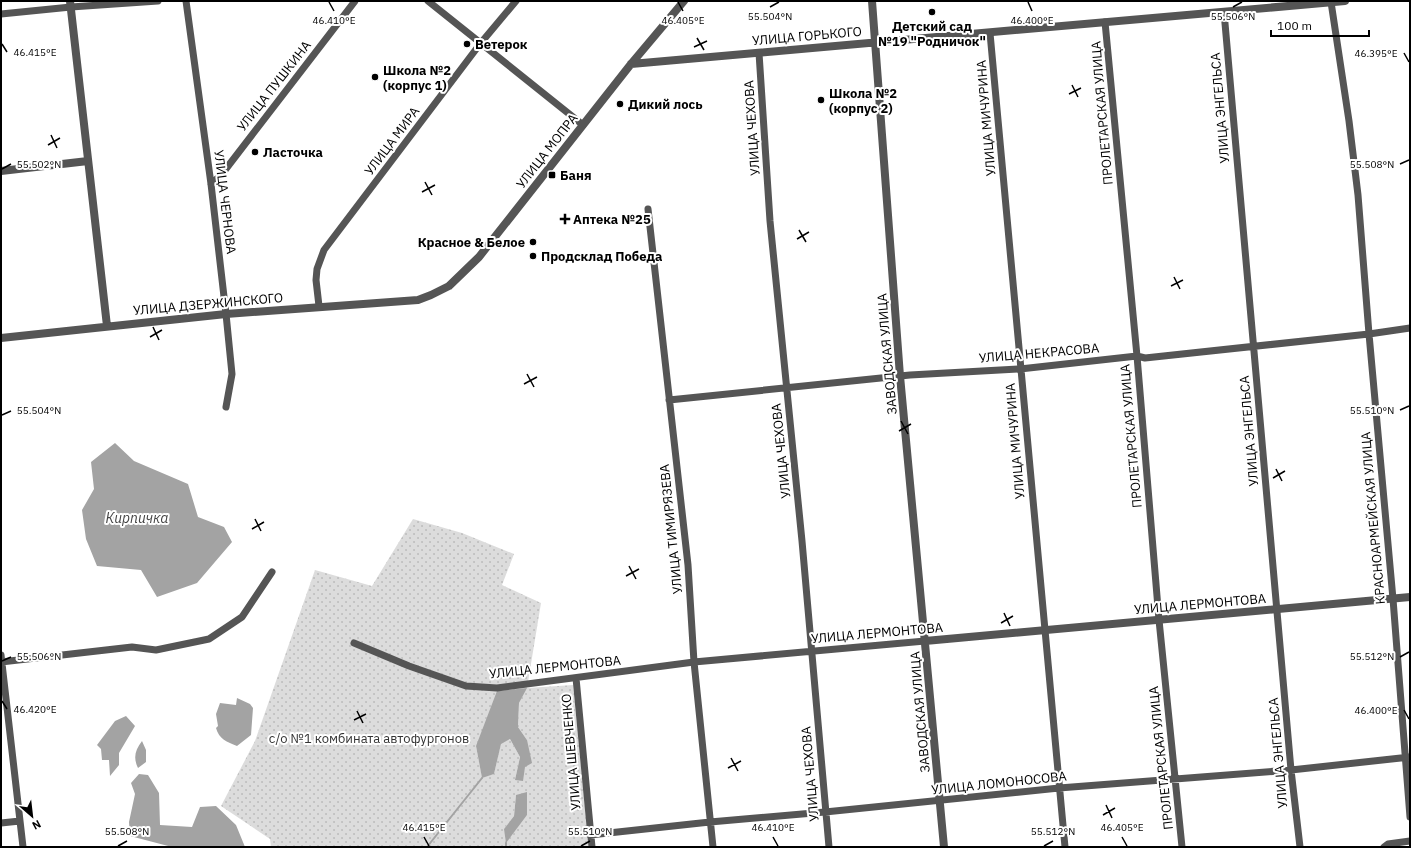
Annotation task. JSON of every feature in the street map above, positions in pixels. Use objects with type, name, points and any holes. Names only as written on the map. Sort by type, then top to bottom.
[{"type":"street","points":[[1,14],[71,4],[158,1]]},
{"type":"street","name":"УЛИЦА ЧЕРНОВА","points":[[186,1],[211,184],[232,374],[226,407]]},
{"type":"street","name":"УЛИЦА ПУШКИНА","points":[[211,184],[222,174],[355,1]]},
{"type":"street","points":[[428,1],[583,125]]},
{"type":"street","name":"УЛИЦА МИРА","points":[[319,306],[316,280],[317,269],[324,250],[480,44],[516,1]]},
{"type":"street","name":"УЛИЦА МОПРА","points":[[418,300],[432,295],[449,286],[479,257],[631,64],[684,1]]},
{"type":"street","name":"ЗАВОДСКАЯ УЛИЦА","points":[[872,1],[900,376],[944,847]]},
{"type":"street","name":"УЛИЦА ГОРЬКОГО","points":[[631,64],[1345,1]]},
{"type":"street","name":"КРАСНОАРМЕЙСКАЯ УЛИЦА","points":[[1331,2],[1349,121],[1358,195],[1407,757],[1410,817]]},
{"type":"street","points":[[71,4],[107,326]]},
{"type":"street","name":"УЛИЦА ЭНГЕЛЬСА","points":[[1224,12],[1253,346],[1278,609],[1291,770],[1300,847]]},
{"type":"street","name":"ПРОЛЕТАРСКАЯ УЛИЦА","points":[[1105,22],[1137,356],[1159,620],[1182,847]]},
{"type":"street","name":"УЛИЦА МИЧУРИНА","points":[[990,32],[1065,847]]},
{"type":"street","name":"УЛИЦА ЧЕХОВА","points":[[759,53],[770,221],[802,541],[829,847]]},
{"type":"street","points":[[1,171],[88,161]]},
{"type":"street","name":"УЛИЦА ТИМИРЯЗЕВА","points":[[648,210],[688,565],[694,662],[713,847]]},
{"type":"street","name":"УЛИЦА ДЗЕРЖИНСКОГО","points":[[1,338],[226,314],[319,306],[418,300]]},
{"type":"street","name":"УЛИЦА НЕКРАСОВА","points":[[669,400],[900,376],[1020,369],[1137,356],[1145,358],[1369,334],[1410,328]]},
{"type":"street","points":[[23,847],[1,659],[132,647],[156,650],[209,639],[242,617],[272,572]]},
{"type":"street","name":"УЛИЦА ЛЕРМОНТОВА","points":[[354,643],[409,666],[466,686],[497,688],[694,662],[1410,597]]},
{"type":"street","name":"УЛИЦА ШЕВЧЕНКО","points":[[576,678],[592,847]]},
{"type":"street","name":"УЛИЦА ЛОМОНОСОВА","points":[[590,835],[1059,788],[1291,770],[1407,757]]},
{"type":"street","points":[[1,823],[20,821]]},
{"type":"street","points":[[1384,847],[1388,844],[1410,841]]},
{"type":"green space","name":"с/о №1 комбината автофургонов","points":[[413,519],[462,533],[514,554],[502,585],[541,603],[527,688],[573,685],[589,847],[271,847],[270,839],[221,806],[255,741],[315,570],[372,586]],"holes":[[[526,688],[519,703],[518,727],[527,740],[515,780],[520,757],[510,739],[501,743],[494,774],[482,777],[476,746]],[[516,795],[527,815],[504,829],[514,816]]]},
{"type":"water","name":"Кирпичка","points":[[115,443],[134,461],[188,484],[198,517],[224,527],[232,542],[197,583],[157,597],[141,570],[97,566],[86,539],[82,510],[94,489],[91,462]]},
{"type":"water","points":[[527,688],[519,703],[518,727],[527,740],[532,763],[525,767],[523,781],[515,780],[520,757],[510,739],[501,744],[494,774],[482,778],[476,746],[497,691]]},
{"type":"water","points":[[237,698],[250,704],[253,708],[251,735],[237,746],[221,737],[217,732],[216,728],[218,726],[216,714],[220,703],[236,705]]},
{"type":"water","points":[[126,716],[135,726],[119,753],[119,765],[110,776],[109,760],[102,760],[101,749],[97,745],[115,721]]},
{"type":"water","points":[[142,741],[146,750],[146,762],[138,768],[136,754]]},
{"type":"water","points":[[139,774],[148,775],[159,793],[160,825],[192,827],[200,807],[216,806],[236,825],[245,847],[172,847],[130,836],[129,822],[135,794],[131,783]]},
{"type":"water","points":[[527,792],[527,815],[506,843],[504,829],[514,816],[516,795]]},
{"type":"waterway","points":[[427,847],[482,778]]},
{"type":"place","name":"Детский сад №19 \"Родничок\"","points":[[932,12]]},
{"type":"place","name":"Ветерок","points":[[467,44]]},
{"type":"place","name":"Школа №2 (корпус 1)","points":[[375,77]]},
{"type":"place","name":"Школа №2 (корпус 2)","points":[[821,100]]},
{"type":"place","name":"Дикий лось","points":[[620,104]]},
{"type":"place","name":"Ласточка","points":[[255,152]]},
{"type":"place","name":"Баня","points":[[552,175]]},
{"type":"place","name":"Аптека №25","points":[[565,219]]},
{"type":"place","name":"Красное & Белое","points":[[533,242]]},
{"type":"place","name":"Продсклад Победа","points":[[533,256]]}]
